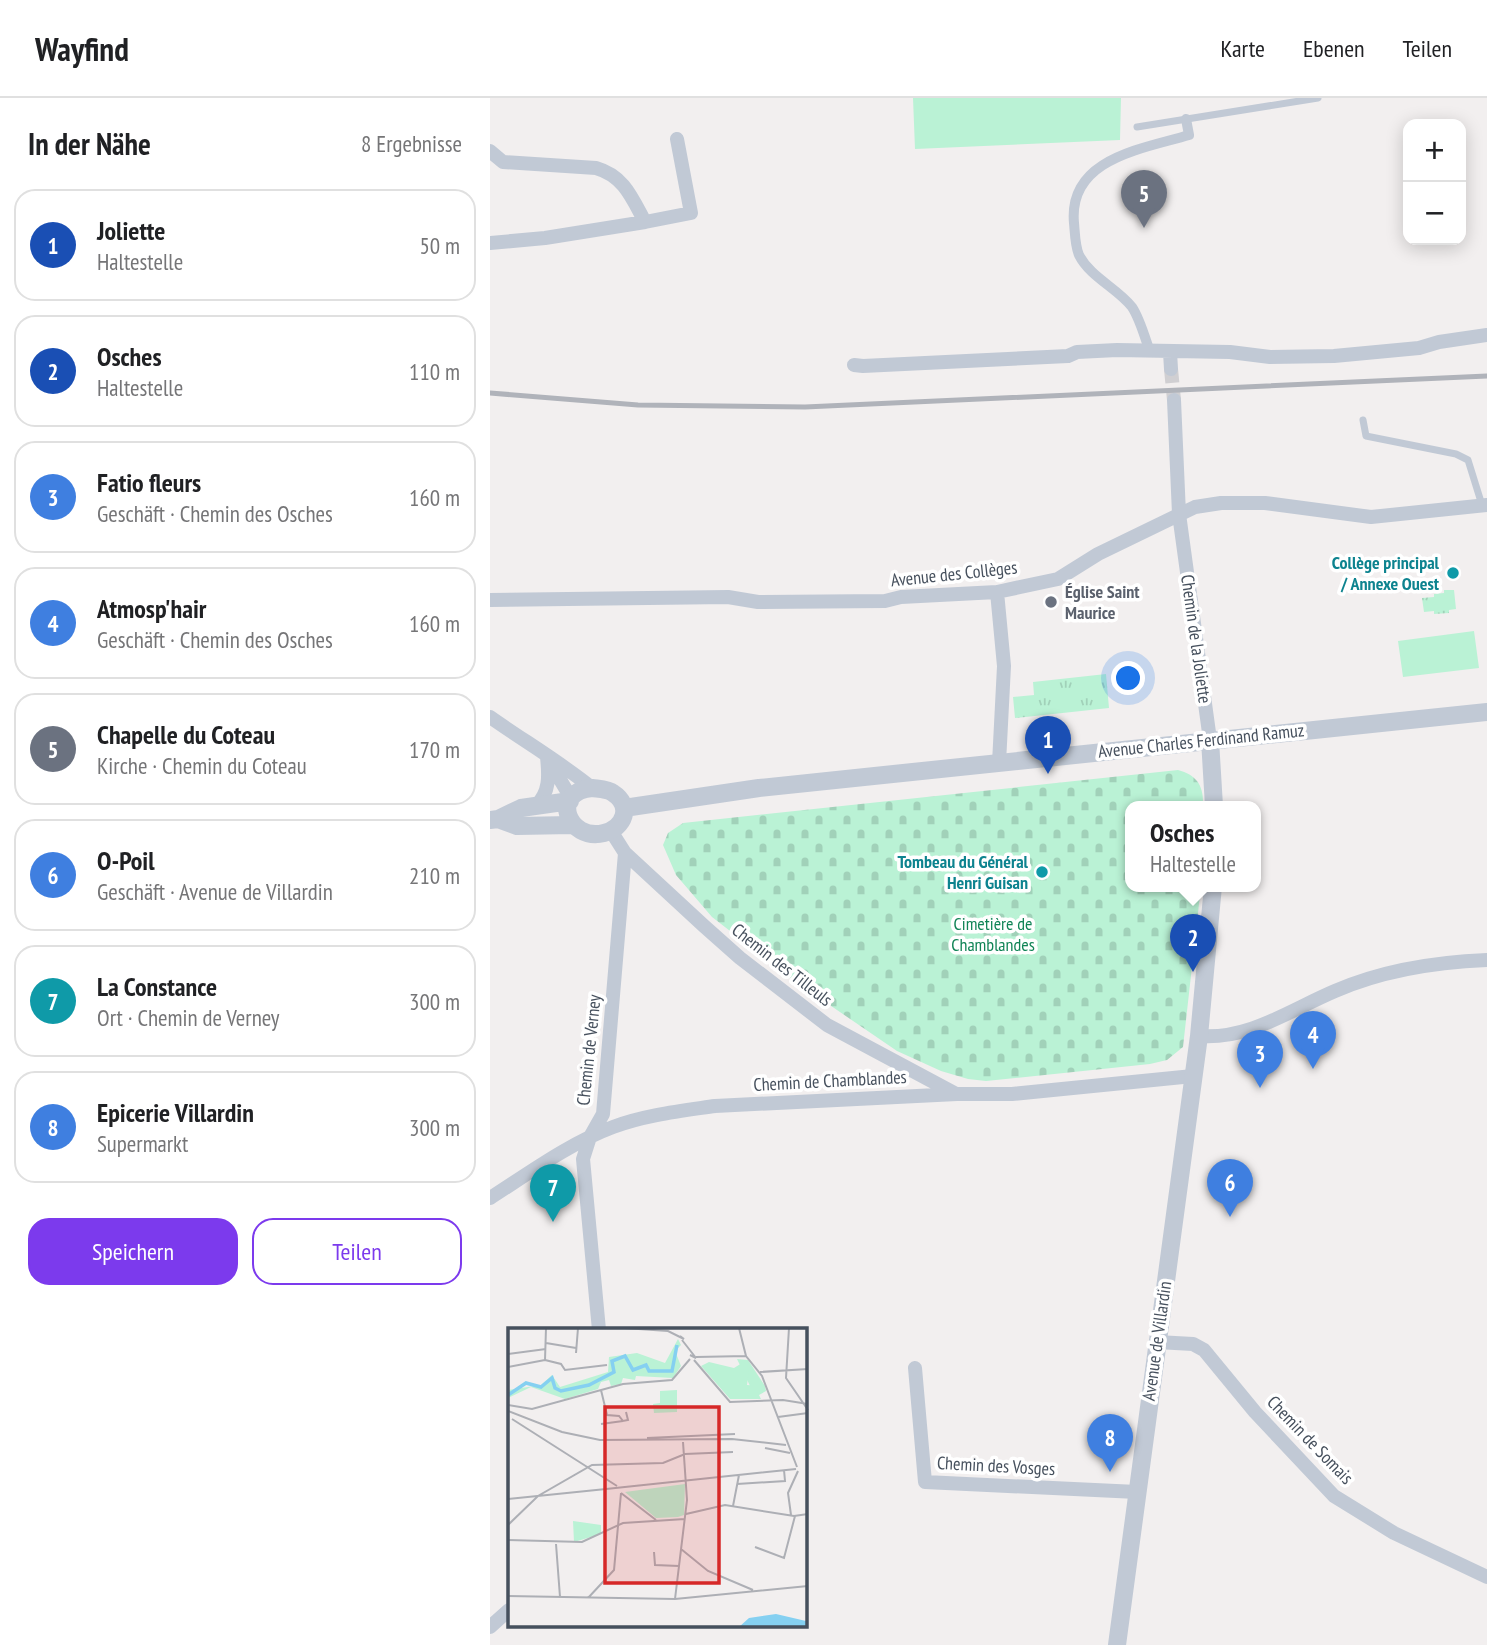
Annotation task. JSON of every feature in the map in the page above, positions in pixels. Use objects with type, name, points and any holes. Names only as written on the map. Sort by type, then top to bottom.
[{"type":"street","points":[[1150,352],[1133,309],[1118,292],[1101,280],[1079,255],[1075,235],[1075,204],[1078,192],[1088,178],[1114,157],[1189,135],[1185,119]]},
{"type":"street","points":[[490,243],[544,238],[691,213],[677,139]]},
{"type":"street","points":[[490,151],[503,162],[596,168],[609,172],[624,183],[645,222]]},
{"type":"street","points":[[854,365],[1068,356],[1077,352],[1117,350],[1230,352],[1270,357],[1334,356],[1419,348],[1439,342],[1487,335]]},
{"type":"street","points":[[1170,352],[1171,369]]},
{"type":"street","name":"Chemin de la Joliette","points":[[1174,400],[1179,514],[1210,740],[1214,801]]},
{"type":"street","name":"Avenue des Collèges","points":[[490,600],[728,597],[758,602],[885,601],[901,597],[997,592],[1058,579],[1098,554],[1179,514],[1221,503],[1265,503],[1371,517],[1484,505]]},
{"type":"street","points":[[997,592],[1004,666],[999,763]]},
{"type":"street","name":"Avenue Charles Ferdinand Ramuz","points":[[624,808],[759,788],[1487,712]]},
{"type":"street","points":[[490,717],[570,770],[592,788]]},
{"type":"street","points":[[547,757],[570,799],[568,816],[572,825]]},
{"type":"street","points":[[536,806],[545,797],[549,776],[547,757]]},
{"type":"street","points":[[592,788],[612,793],[621,800],[625,817],[620,825],[600,834],[586,832],[572,825],[517,826],[494,820],[521,808],[570,799],[580,789],[592,788]]},
{"type":"street","name":"Chemin des Tilleuls","points":[[611,831],[625,853],[740,958],[827,1025],[957,1094]]},
{"type":"street","name":"Chemin de Verney","points":[[599,1328],[583,1159],[590,1137],[603,1114],[625,853]]},
{"type":"street","points":[[1212,892],[1199,1036],[1234,1035],[1251,1030],[1337,990],[1395,973],[1487,960]]},
{"type":"street","name":"Avenue de Villardin","points":[[1117,1645],[1199,1036]]},
{"type":"street","name":"Chemin de Chamblandes","points":[[490,1198],[590,1137],[614,1126],[647,1117],[715,1106],[957,1094],[1013,1094],[1193,1076]]},
{"type":"street","name":"Chemin de Somais","points":[[1157,1342],[1193,1344],[1205,1350],[1255,1412],[1334,1496],[1394,1533],[1487,1577]]},
{"type":"street","name":"Chemin des Vosges","points":[[915,1368],[925,1482],[1137,1492]]},
{"type":"street","points":[[490,1627],[508,1611]]},
{"type":"lane","points":[[1137,127],[1318,98]]},
{"type":"lane","points":[[1363,420],[1366,436],[1456,454],[1468,460],[1484,505]]},
{"type":"green space","points":[[913,98],[1121,98],[1120,140],[915,149]]},
{"type":"green space","points":[[1444,590],[1454,590],[1456,609],[1449,610],[1449,613],[1424,612],[1422,598],[1434,597],[1434,594],[1444,593]]},
{"type":"green space","points":[[1474,631],[1479,668],[1403,677],[1398,641]]},
{"type":"green space","points":[[1106,674],[1109,708],[1015,718],[1013,697],[1034,695],[1033,682]]},
{"type":"green space","name":"Cimetière de Chamblandes","points":[[1178,770],[1190,775],[1201,787],[1203,801],[1125,801],[1125,892],[1200,892],[1183,1047],[1167,1060],[1150,1064],[986,1081],[941,1071],[897,1051],[796,982],[712,917],[676,875],[663,845],[668,833],[683,823]]},
{"type":"tunnel","points":[[1171,369],[1174,400]]},
{"type":"railway","points":[[490,393],[638,405],[805,407],[1487,376]]},
{"type":"place","name":"Chapelle du Coteau","points":[[1144,228]]},
{"type":"place","name":"Collège principal / Annexe Ouest","points":[[1453,573]]},
{"type":"place","name":"Église Saint Maurice","points":[[1051,602]]},
{"type":"place","name":"Joliette","points":[[1048,774]]},
{"type":"place","name":"Tombeau du Général Henri Guisan","points":[[1042,872]]},
{"type":"place","name":"Osches","points":[[1193,972]]},
{"type":"place","name":"Atmosp'hair","points":[[1313,1069]]},
{"type":"place","name":"Fatio fleurs","points":[[1260,1088]]},
{"type":"place","name":"O-Poil","points":[[1230,1217]]},
{"type":"place","name":"La Constance","points":[[553,1222]]},
{"type":"place","name":"Epicerie Villardin","points":[[1110,1472]]}]
